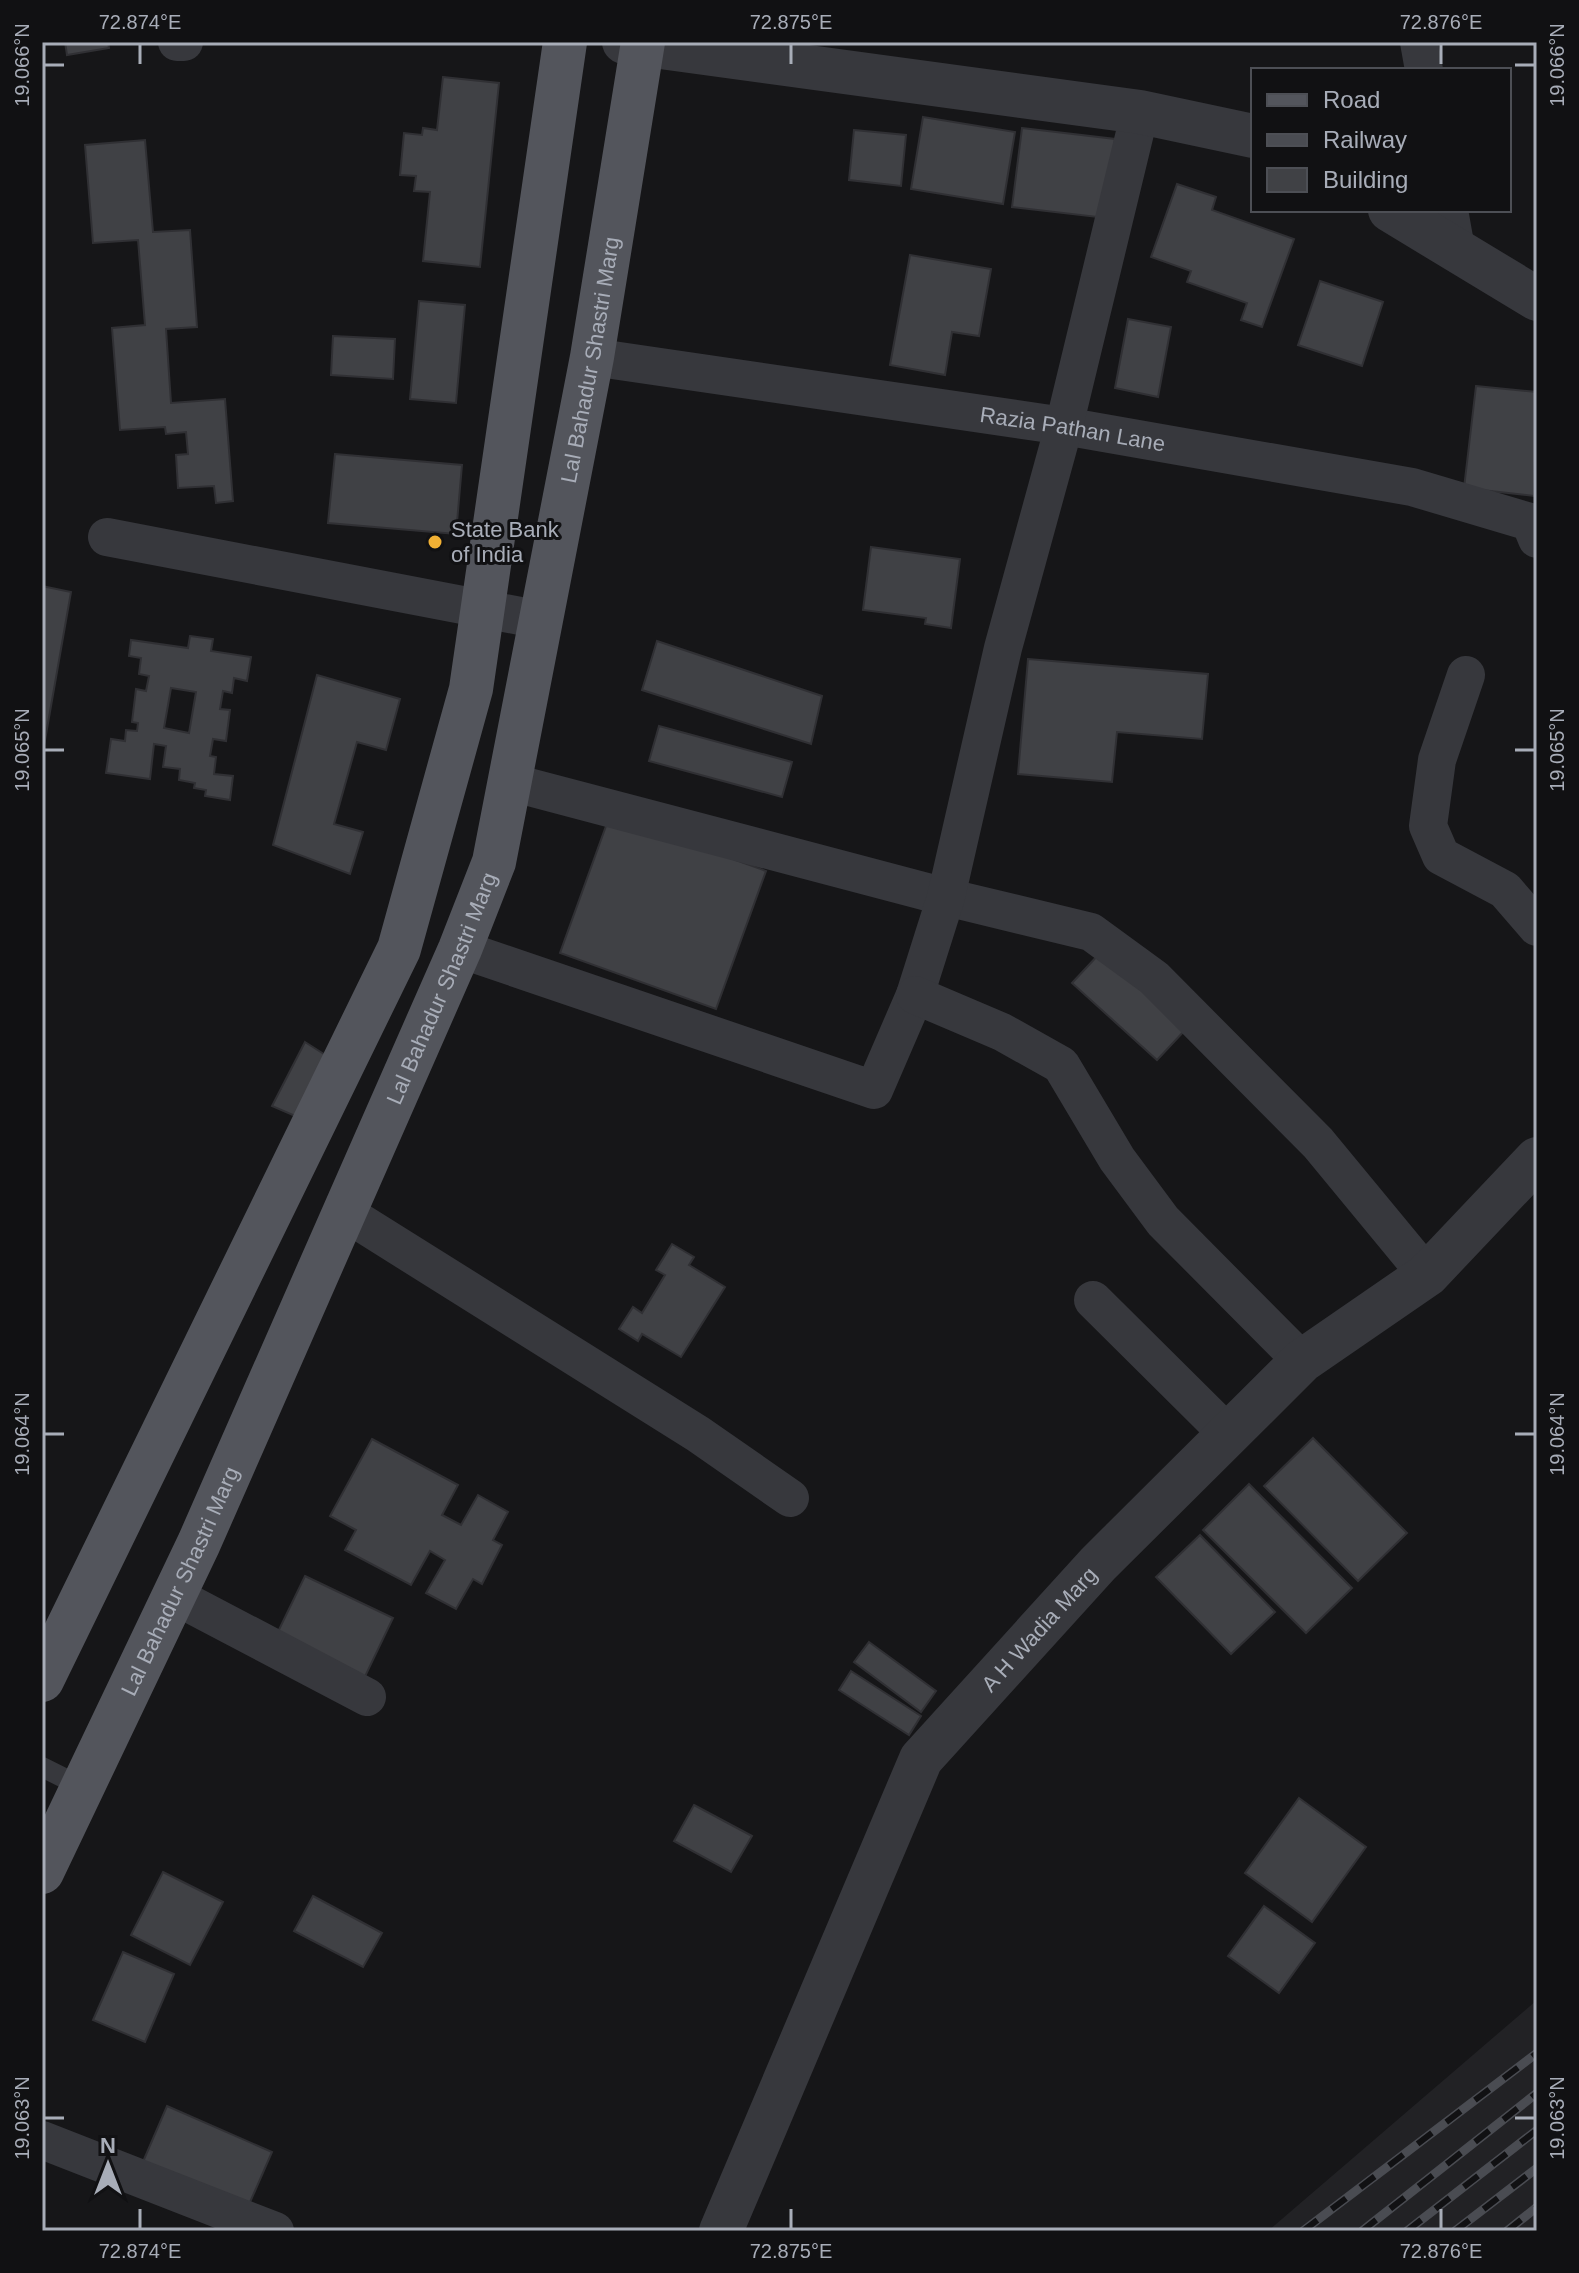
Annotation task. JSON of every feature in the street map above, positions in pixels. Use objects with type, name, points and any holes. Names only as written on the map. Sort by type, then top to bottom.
[{"type":"main road","points":[[42,1680],[399,949],[471,689],[565,42]]},
{"type":"main road","name":"Lal Bahadur Shastri Marg","points":[[42,1872],[173,1595],[460,949],[494,862],[592,357],[637,43]]},
{"type":"street","points":[[177,42],[184,42]]},
{"type":"street","points":[[1419,42],[1424,68]]},
{"type":"street","points":[[637,43],[1140,112],[1251,136]]},
{"type":"street","points":[[460,949],[874,1090],[915,995],[946,897],[1003,648],[1064,426],[1140,112]]},
{"type":"street","points":[[1397,212],[1453,229],[1537,299]]},
{"type":"street","name":"Razia Pathan Lane","points":[[592,357],[1064,426],[1412,487],[1530,522],[1537,539]]},
{"type":"street","points":[[107,537],[541,620]]},
{"type":"street","points":[[1466,675],[1437,760],[1428,826],[1441,856],[1505,890],[1537,927]]},
{"type":"street","points":[[510,782],[1091,932],[1154,978],[1318,1143],[1427,1275]]},
{"type":"street","points":[[915,995],[1002,1032],[1061,1065],[1117,1159],[1163,1221],[1302,1361]]},
{"type":"street","name":"A H Wadia Marg","points":[[721,2231],[921,1759],[1098,1564],[1302,1361],[1427,1275],[1537,1159]]},
{"type":"street","points":[[344,1212],[698,1434],[790,1498]]},
{"type":"street","points":[[1093,1300],[1228,1434]]},
{"type":"street","points":[[173,1595],[367,1697]]},
{"type":"street","points":[[42,2140],[275,2231]]},
{"type":"lane","points":[[42,1767],[82,1787]]},
{"type":"shaded area","points":[[1537,2000],[1537,2231],[1268,2231]]},
{"type":"building","points":[[65,42],[108,42],[109,48],[67,55]]},
{"type":"building","points":[[443,77],[499,83],[480,267],[423,261],[430,192],[414,191],[416,176],[400,175],[404,133],[422,135],[423,128],[437,130]]},
{"type":"building","points":[[923,117],[1015,132],[1003,204],[911,189]]},
{"type":"building","points":[[1022,128],[1115,139],[1106,218],[1012,207]]},
{"type":"building","points":[[854,130],[906,135],[901,186],[849,180]]},
{"type":"building","points":[[145,140],[153,232],[190,230],[197,327],[166,329],[171,403],[225,399],[233,501],[216,503],[214,486],[178,488],[176,455],[188,454],[186,432],[166,434],[165,427],[120,430],[112,328],[145,325],[138,240],[93,243],[85,145]]},
{"type":"building","points":[[1177,184],[1216,197],[1212,210],[1294,239],[1262,327],[1241,320],[1247,303],[1187,282],[1191,271],[1151,257]]},
{"type":"building","points":[[910,255],[991,269],[979,336],[952,332],[945,375],[890,365]]},
{"type":"building","points":[[1320,281],[1383,302],[1362,366],[1298,345]]},
{"type":"building","points":[[419,301],[465,305],[456,403],[410,399]]},
{"type":"building","points":[[1128,319],[1171,327],[1158,397],[1115,388]]},
{"type":"building","points":[[333,336],[395,339],[393,379],[331,375]]},
{"type":"building","points":[[1476,386],[1537,392],[1534,496],[1464,488]]},
{"type":"building","points":[[335,454],[462,465],[456,534],[328,523]]},
{"type":"building","points":[[871,547],[960,559],[951,628],[925,624],[926,618],[863,610]]},
{"type":"building","points":[[42,586],[71,592],[44,746],[42,746]]},
{"type":"building","points":[[190,636],[213,639],[211,651],[251,657],[247,681],[234,678],[232,693],[223,691],[220,709],[230,710],[226,741],[213,739],[210,756],[216,757],[214,774],[233,776],[230,800],[205,796],[206,790],[194,788],[195,783],[179,780],[180,769],[163,767],[166,746],[154,744],[150,779],[106,773],[111,739],[125,741],[126,730],[137,731],[138,723],[132,722],[136,689],[146,691],[149,676],[139,674],[141,658],[129,656],[131,640],[188,648]],"holes":[[[171,688],[196,692],[189,733],[164,728]]]},
{"type":"building","points":[[657,641],[822,696],[811,744],[642,690]]},
{"type":"building","points":[[1028,659],[1208,674],[1202,739],[1117,732],[1112,782],[1018,774]]},
{"type":"building","points":[[317,675],[400,699],[386,750],[357,742],[334,824],[363,832],[350,874],[273,845]]},
{"type":"building","points":[[659,726],[792,762],[782,797],[649,761]]},
{"type":"building","points":[[610,815],[766,871],[716,1009],[560,953]]},
{"type":"building","points":[[1101,952],[1186,1029],[1157,1060],[1072,983]]},
{"type":"building","points":[[305,1042],[338,1063],[309,1122],[272,1106]]},
{"type":"building","points":[[672,1244],[694,1257],[689,1265],[725,1287],[681,1357],[642,1334],[638,1341],[619,1329],[633,1307],[642,1313],[665,1275],[656,1270]]},
{"type":"building","points":[[1313,1438],[1407,1533],[1358,1581],[1264,1486]]},
{"type":"building","points":[[372,1439],[458,1485],[442,1515],[461,1525],[478,1495],[508,1512],[493,1540],[502,1545],[482,1584],[473,1579],[456,1609],[426,1593],[445,1560],[430,1551],[411,1585],[345,1550],[356,1530],[330,1516]]},
{"type":"building","points":[[1249,1484],[1352,1588],[1306,1633],[1203,1530]]},
{"type":"building","points":[[1200,1535],[1275,1612],[1231,1654],[1156,1577]]},
{"type":"building","points":[[305,1576],[393,1618],[360,1687],[272,1644]]},
{"type":"building","points":[[869,1642],[936,1691],[921,1712],[854,1662]]},
{"type":"building","points":[[851,1671],[921,1716],[909,1735],[839,1690]]},
{"type":"building","points":[[1299,1798],[1366,1847],[1312,1922],[1245,1873]]},
{"type":"building","points":[[694,1805],[752,1836],[731,1872],[674,1841]]},
{"type":"building","points":[[163,1872],[223,1902],[190,1965],[131,1935]]},
{"type":"building","points":[[313,1896],[382,1933],[363,1967],[294,1931]]},
{"type":"building","points":[[1264,1906],[1315,1943],[1279,1993],[1228,1956]]},
{"type":"building","points":[[123,1952],[174,1974],[145,2042],[93,2020]]},
{"type":"building","points":[[167,2106],[272,2152],[244,2216],[139,2171]]},
{"type":"railway","points":[[1303,2231],[1537,2053]]},
{"type":"railway","points":[[1362,2231],[1537,2093]]},
{"type":"railway","points":[[1407,2231],[1537,2130]]},
{"type":"railway","points":[[1455,2231],[1537,2168]]},
{"type":"railway","points":[[1507,2231],[1537,2207]]},
{"type":"place","name":"State Bank of India","points":[[435,542]]}]
